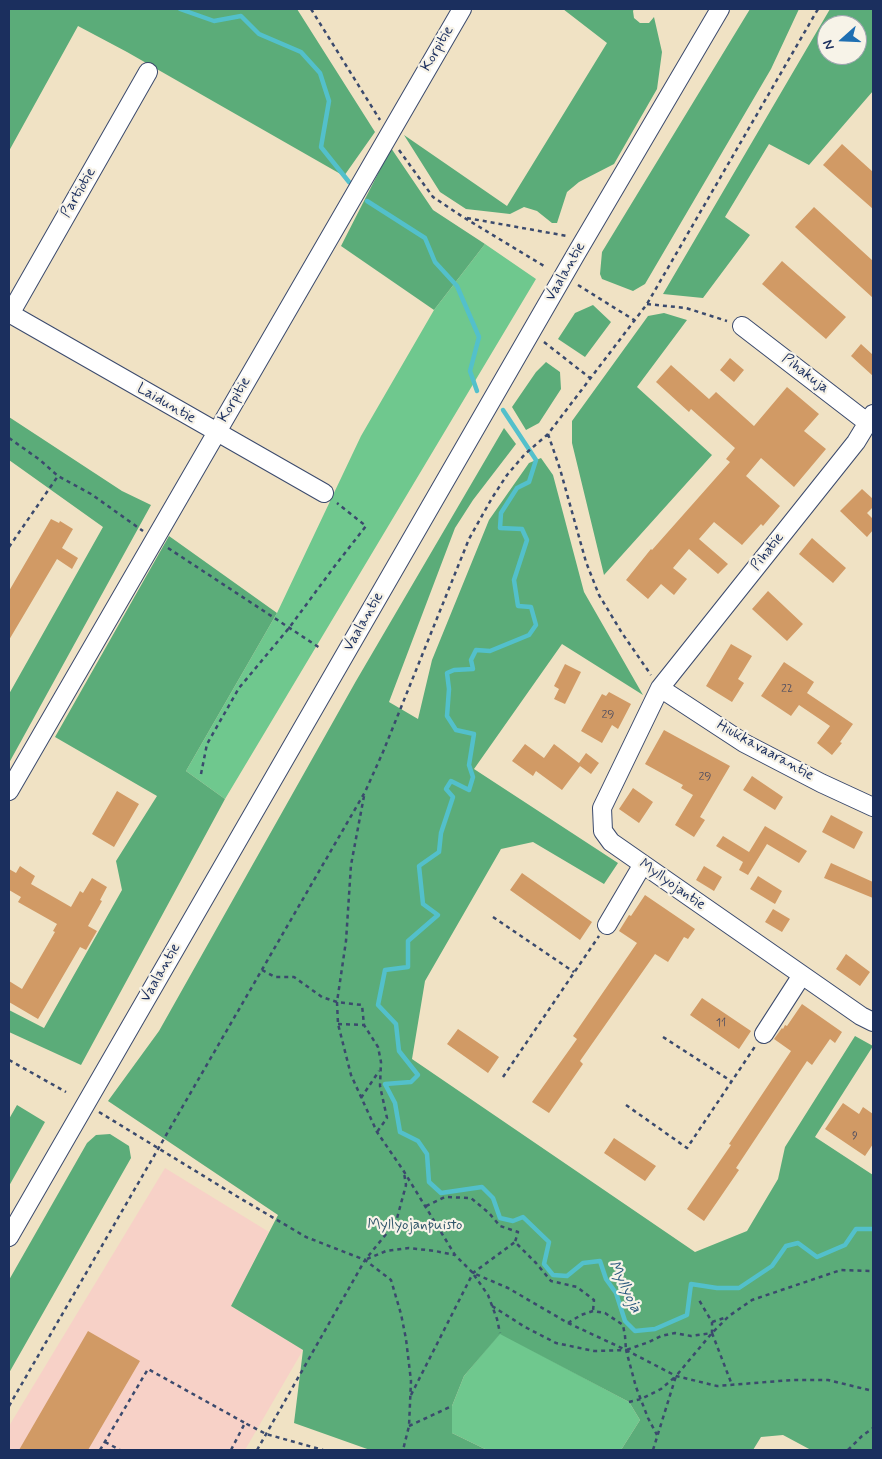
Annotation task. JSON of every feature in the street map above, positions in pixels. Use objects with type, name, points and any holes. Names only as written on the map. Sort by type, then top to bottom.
[{"type":"street","name":"Korpitie","points":[[9,791],[462,9]]},
{"type":"street","name":"Vaalantie","points":[[9,1237],[581,246],[720,9]]},
{"type":"street","name":"Partiotie","points":[[9,314],[148,72]]},
{"type":"street","name":"Laiduntie","points":[[9,314],[324,493]]},
{"type":"street","name":"Pihakuja","points":[[742,326],[871,418]]},
{"type":"street","name":"Pihatie","points":[[660,688],[856,442],[871,418]]},
{"type":"street","name":"Hiukkavaarantie","points":[[660,688],[744,743],[821,783],[873,807]]},
{"type":"street","name":"Myllyojantie","points":[[660,688],[602,808],[603,831],[611,842],[802,976],[873,1022]]},
{"type":"street","points":[[607,925],[643,864]]},
{"type":"street","points":[[764,1034],[802,976]]},
{"type":"path","points":[[310,9],[388,135],[433,197],[544,266]]},
{"type":"path","points":[[9,1406],[365,792],[469,539],[497,490],[525,454],[548,434],[647,304],[818,9]]},
{"type":"path","points":[[463,217],[568,237],[572,230]]},
{"type":"path","points":[[578,285],[634,320]]},
{"type":"path","points":[[647,304],[686,308],[742,326]]},
{"type":"path","points":[[543,342],[590,378]]},
{"type":"path","points":[[548,434],[560,469],[586,562],[599,595],[622,633],[660,688]]},
{"type":"path","points":[[9,438],[40,460],[58,476],[91,494],[154,540],[320,648]]},
{"type":"path","points":[[9,547],[58,476]]},
{"type":"path","points":[[201,774],[207,744],[239,688],[289,628],[366,526],[324,493]]},
{"type":"path","points":[[365,792],[351,865],[346,941],[337,1002],[338,1024],[351,1075],[377,1132],[426,1206],[455,1255],[473,1273],[488,1295],[497,1318],[500,1334]]},
{"type":"path","points":[[493,917],[574,972]]},
{"type":"path","points":[[503,1077],[607,925]]},
{"type":"path","points":[[262,970],[275,977],[294,977],[322,997],[337,1002],[362,1005],[364,1025],[378,1047],[381,1062],[380,1086],[387,1118],[377,1132]]},
{"type":"path","points":[[338,1024],[364,1025]]},
{"type":"path","points":[[626,1105],[687,1148],[764,1034]]},
{"type":"path","points":[[663,1037],[731,1081]]},
{"type":"path","points":[[9,1060],[66,1092]]},
{"type":"path","points":[[361,1098],[380,1070]]},
{"type":"path","points":[[97,1111],[306,1237],[365,1260],[391,1280],[406,1339],[411,1381],[409,1426],[402,1450]]},
{"type":"path","points":[[257,1450],[365,1260],[396,1222],[406,1185],[403,1170]]},
{"type":"path","points":[[410,1397],[473,1273],[515,1242],[518,1232],[500,1226],[489,1213],[471,1198],[445,1197],[426,1206]]},
{"type":"path","points":[[515,1242],[551,1281],[577,1287],[594,1300],[593,1311]]},
{"type":"path","points":[[365,1260],[386,1250],[409,1248],[455,1255]]},
{"type":"path","points":[[629,1402],[642,1399],[661,1389],[676,1376],[729,1316],[752,1300],[841,1270],[873,1270]]},
{"type":"path","points":[[473,1273],[508,1288],[568,1323],[676,1376],[716,1386],[792,1380],[828,1380],[873,1391]]},
{"type":"path","points":[[699,1300],[712,1322],[712,1333],[732,1385]]},
{"type":"path","points":[[492,1306],[525,1327],[556,1343],[594,1351],[626,1350],[661,1336],[676,1334],[690,1336],[712,1333]]},
{"type":"path","points":[[568,1323],[581,1315],[593,1311],[605,1313],[622,1326],[636,1387],[657,1435]]},
{"type":"path","points":[[712,1322],[729,1316]]},
{"type":"path","points":[[100,1450],[148,1369],[266,1434],[323,1450]]},
{"type":"path","points":[[653,1450],[676,1376]]},
{"type":"path","points":[[409,1426],[452,1406]]},
{"type":"path","points":[[231,1450],[245,1423]]},
{"type":"path","points":[[848,1450],[873,1428]]},
{"type":"path","points":[[105,1442],[120,1450]]},
{"type":"shaded area","points":[[165,1168],[269,1232],[231,1306],[303,1350],[245,1450],[9,1450],[9,1426]]},
{"type":"green space","points":[[9,9],[297,9],[375,132],[344,176],[78,26],[9,151]]},
{"type":"green space","points":[[563,9],[634,9],[634,18],[640,23],[649,23],[654,17],[662,52],[657,89],[614,164],[579,182],[567,192],[557,223],[552,223],[537,211],[524,207],[510,214],[466,209],[440,192],[404,135],[507,206],[607,43]]},
{"type":"green space","points":[[750,9],[799,9],[771,69],[645,284],[633,291],[602,279],[600,274],[602,252]]},
{"type":"green space","points":[[830,9],[873,9],[873,91],[809,165],[769,144],[725,217],[750,235],[703,298],[663,294],[817,31],[817,65],[867,65],[867,15],[826,15]]},
{"type":"green space","points":[[391,148],[433,210],[485,244],[434,310],[341,246]]},
{"type":"green space","points":[[485,244],[536,279],[225,799],[186,771],[277,613],[361,436],[434,310]]},
{"type":"green space","points":[[593,305],[611,322],[585,357],[558,339],[575,313]]},
{"type":"green space","points":[[664,313],[687,320],[637,387],[712,455],[604,575],[572,443],[572,421],[648,316]]},
{"type":"green space","points":[[546,362],[560,372],[561,389],[539,423],[526,430],[512,407],[536,372]]},
{"type":"green space","points":[[9,417],[122,491],[151,505],[9,763],[9,694],[103,527],[9,460]]},
{"type":"green space","name":"Myllyojanpuisto","points":[[504,428],[516,444],[473,500],[455,528],[389,702],[418,719],[432,660],[489,520],[529,463],[541,458],[553,475],[584,592],[643,695],[562,644],[474,769],[618,863],[604,884],[533,842],[501,849],[425,981],[412,1059],[695,1252],[747,1231],[778,1179],[785,1147],[855,1036],[873,1046],[815,1137],[873,1175],[873,1450],[811,1450],[783,1435],[761,1437],[753,1450],[621,1450],[640,1420],[629,1402],[500,1334],[464,1376],[452,1406],[452,1433],[487,1450],[370,1450],[294,1423],[303,1350],[231,1306],[278,1215],[108,1101],[159,1031],[356,681]]},
{"type":"green space","points":[[169,536],[277,613],[186,771],[225,799],[81,1065],[9,1032],[9,1010],[44,1028],[122,890],[116,861],[157,796],[55,737]]},
{"type":"green space","points":[[17,1105],[45,1122],[9,1186],[9,1119]]},
{"type":"green space","points":[[110,1134],[129,1146],[131,1158],[9,1373],[9,1280],[87,1143],[96,1135]]},
{"type":"green space","points":[[500,1333],[629,1402],[640,1420],[621,1450],[487,1450],[452,1433],[452,1406],[464,1376]]},
{"type":"building","points":[[842,144],[873,172],[873,209],[823,165]]},
{"type":"building","points":[[814,207],[873,261],[873,298],[795,227]]},
{"type":"building","points":[[782,261],[846,317],[826,339],[762,284]]},
{"type":"building","points":[[861,344],[873,355],[873,376],[851,356]]},
{"type":"building","points":[[730,358],[744,370],[734,382],[720,370]]},
{"type":"building","points":[[671,365],[709,399],[716,392],[754,426],[787,387],[819,414],[804,431],[826,449],[794,487],[761,458],[746,476],[780,506],[763,526],[761,524],[742,545],[714,522],[699,539],[728,564],[718,574],[689,549],[673,568],[687,579],[674,595],[661,584],[648,599],[626,580],[651,549],[730,462],[726,459],[735,448],[691,409],[689,412],[656,382]]},
{"type":"building","points":[[862,489],[873,499],[873,507],[867,513],[873,519],[873,530],[867,537],[840,511]]},
{"type":"building","points":[[51,519],[59,523],[60,521],[73,529],[62,548],[78,558],[72,569],[57,559],[9,640],[9,591]]},
{"type":"building","points":[[812,538],[846,568],[833,583],[799,554]]},
{"type":"building","points":[[768,591],[803,624],[787,641],[752,609]]},
{"type":"building","points":[[731,644],[752,656],[738,679],[744,683],[732,702],[706,686]]},
{"type":"building","points":[[784,662],[814,682],[807,693],[853,724],[840,742],[842,743],[832,755],[817,743],[830,726],[799,705],[791,716],[761,696]]},
{"type":"building","points":[[565,664],[581,672],[565,704],[554,699],[559,689],[554,686]]},
{"type":"building","points":[[609,692],[631,704],[618,729],[612,725],[602,743],[581,731],[602,694],[606,696]]},
{"type":"building","points":[[664,730],[730,766],[700,817],[705,820],[694,837],[675,825],[693,795],[681,788],[683,785],[645,764]]},
{"type":"building","points":[[525,744],[544,758],[554,744],[579,763],[586,753],[599,763],[591,774],[580,766],[562,790],[536,771],[533,776],[512,761]]},
{"type":"building","points":[[752,776],[783,797],[775,810],[743,790]]},
{"type":"building","points":[[633,788],[653,802],[639,823],[619,809]]},
{"type":"building","points":[[117,791],[139,804],[114,847],[92,834]]},
{"type":"building","points":[[831,815],[863,832],[854,849],[822,832]]},
{"type":"building","points":[[765,826],[807,851],[799,863],[767,844],[748,875],[739,870],[743,862],[716,846],[723,836],[749,852]]},
{"type":"building","points":[[831,863],[873,882],[873,898],[824,878]]},
{"type":"building","points":[[20,866],[35,876],[31,884],[71,907],[80,891],[83,893],[92,878],[107,887],[100,900],[102,901],[88,926],[97,931],[86,950],[80,947],[38,1019],[9,1002],[9,981],[22,989],[55,932],[53,931],[57,924],[18,902],[21,897],[9,890],[9,869],[16,873]]},
{"type":"building","points":[[704,866],[722,877],[714,891],[696,880]]},
{"type":"building","points":[[522,873],[592,922],[580,940],[510,890]]},
{"type":"building","points":[[758,876],[782,891],[775,904],[750,889]]},
{"type":"building","points":[[645,895],[695,929],[688,939],[684,937],[668,962],[655,954],[580,1061],[583,1064],[549,1113],[532,1102],[577,1039],[573,1036],[637,943],[619,931]]},
{"type":"building","points":[[773,909],[790,919],[782,932],[765,922]]},
{"type":"building","points":[[846,954],[870,972],[860,986],[836,969]]},
{"type":"building","points":[[702,998],[751,1031],[739,1049],[690,1015]]},
{"type":"building","points":[[802,1004],[842,1032],[835,1043],[830,1039],[812,1065],[807,1061],[736,1168],[739,1170],[704,1221],[687,1209],[731,1145],[729,1144],[791,1051],[774,1039],[785,1025],[787,1026]]},
{"type":"building","points":[[458,1029],[499,1057],[488,1073],[447,1044]]},
{"type":"building","points":[[843,1103],[859,1114],[863,1107],[873,1114],[873,1144],[865,1156],[825,1129]]},
{"type":"building","points":[[614,1138],[656,1166],[645,1181],[604,1153]]},
{"type":"building","points":[[88,1331],[140,1361],[88,1450],[19,1450]]},
{"type":"waterway","name":"Myllyoja","points":[[180,9],[214,21],[241,16],[259,34],[301,52],[320,73],[329,101],[321,147],[349,182]]},
{"type":"waterway","name":"Myllyoja","points":[[367,201],[425,238],[435,262],[457,286],[479,337],[470,371],[477,391]]},
{"type":"waterway","name":"Myllyoja","points":[[503,410],[536,460],[529,482],[517,488],[501,513],[500,528],[522,529],[527,540],[514,580],[518,606],[531,607],[536,625],[529,635],[490,651],[476,650],[471,660],[473,669],[454,670],[447,673],[449,689],[447,716],[456,730],[474,734],[469,765],[473,777],[469,790],[451,781],[446,789],[453,797],[441,833],[439,852],[419,866],[423,904],[438,915],[408,941],[408,967],[385,970],[378,1005],[396,1024],[399,1051],[418,1075],[411,1082],[385,1084],[395,1103],[400,1132],[418,1141],[427,1154],[429,1182],[441,1193],[482,1187],[493,1198],[500,1218],[513,1221],[523,1217],[549,1242],[544,1264],[553,1275],[567,1276],[583,1263],[600,1261],[606,1279],[616,1293],[625,1321],[635,1331],[655,1329],[687,1315],[691,1284],[717,1288],[739,1288],[772,1266],[786,1246],[798,1243],[817,1257],[845,1245],[856,1229],[873,1229]]}]
